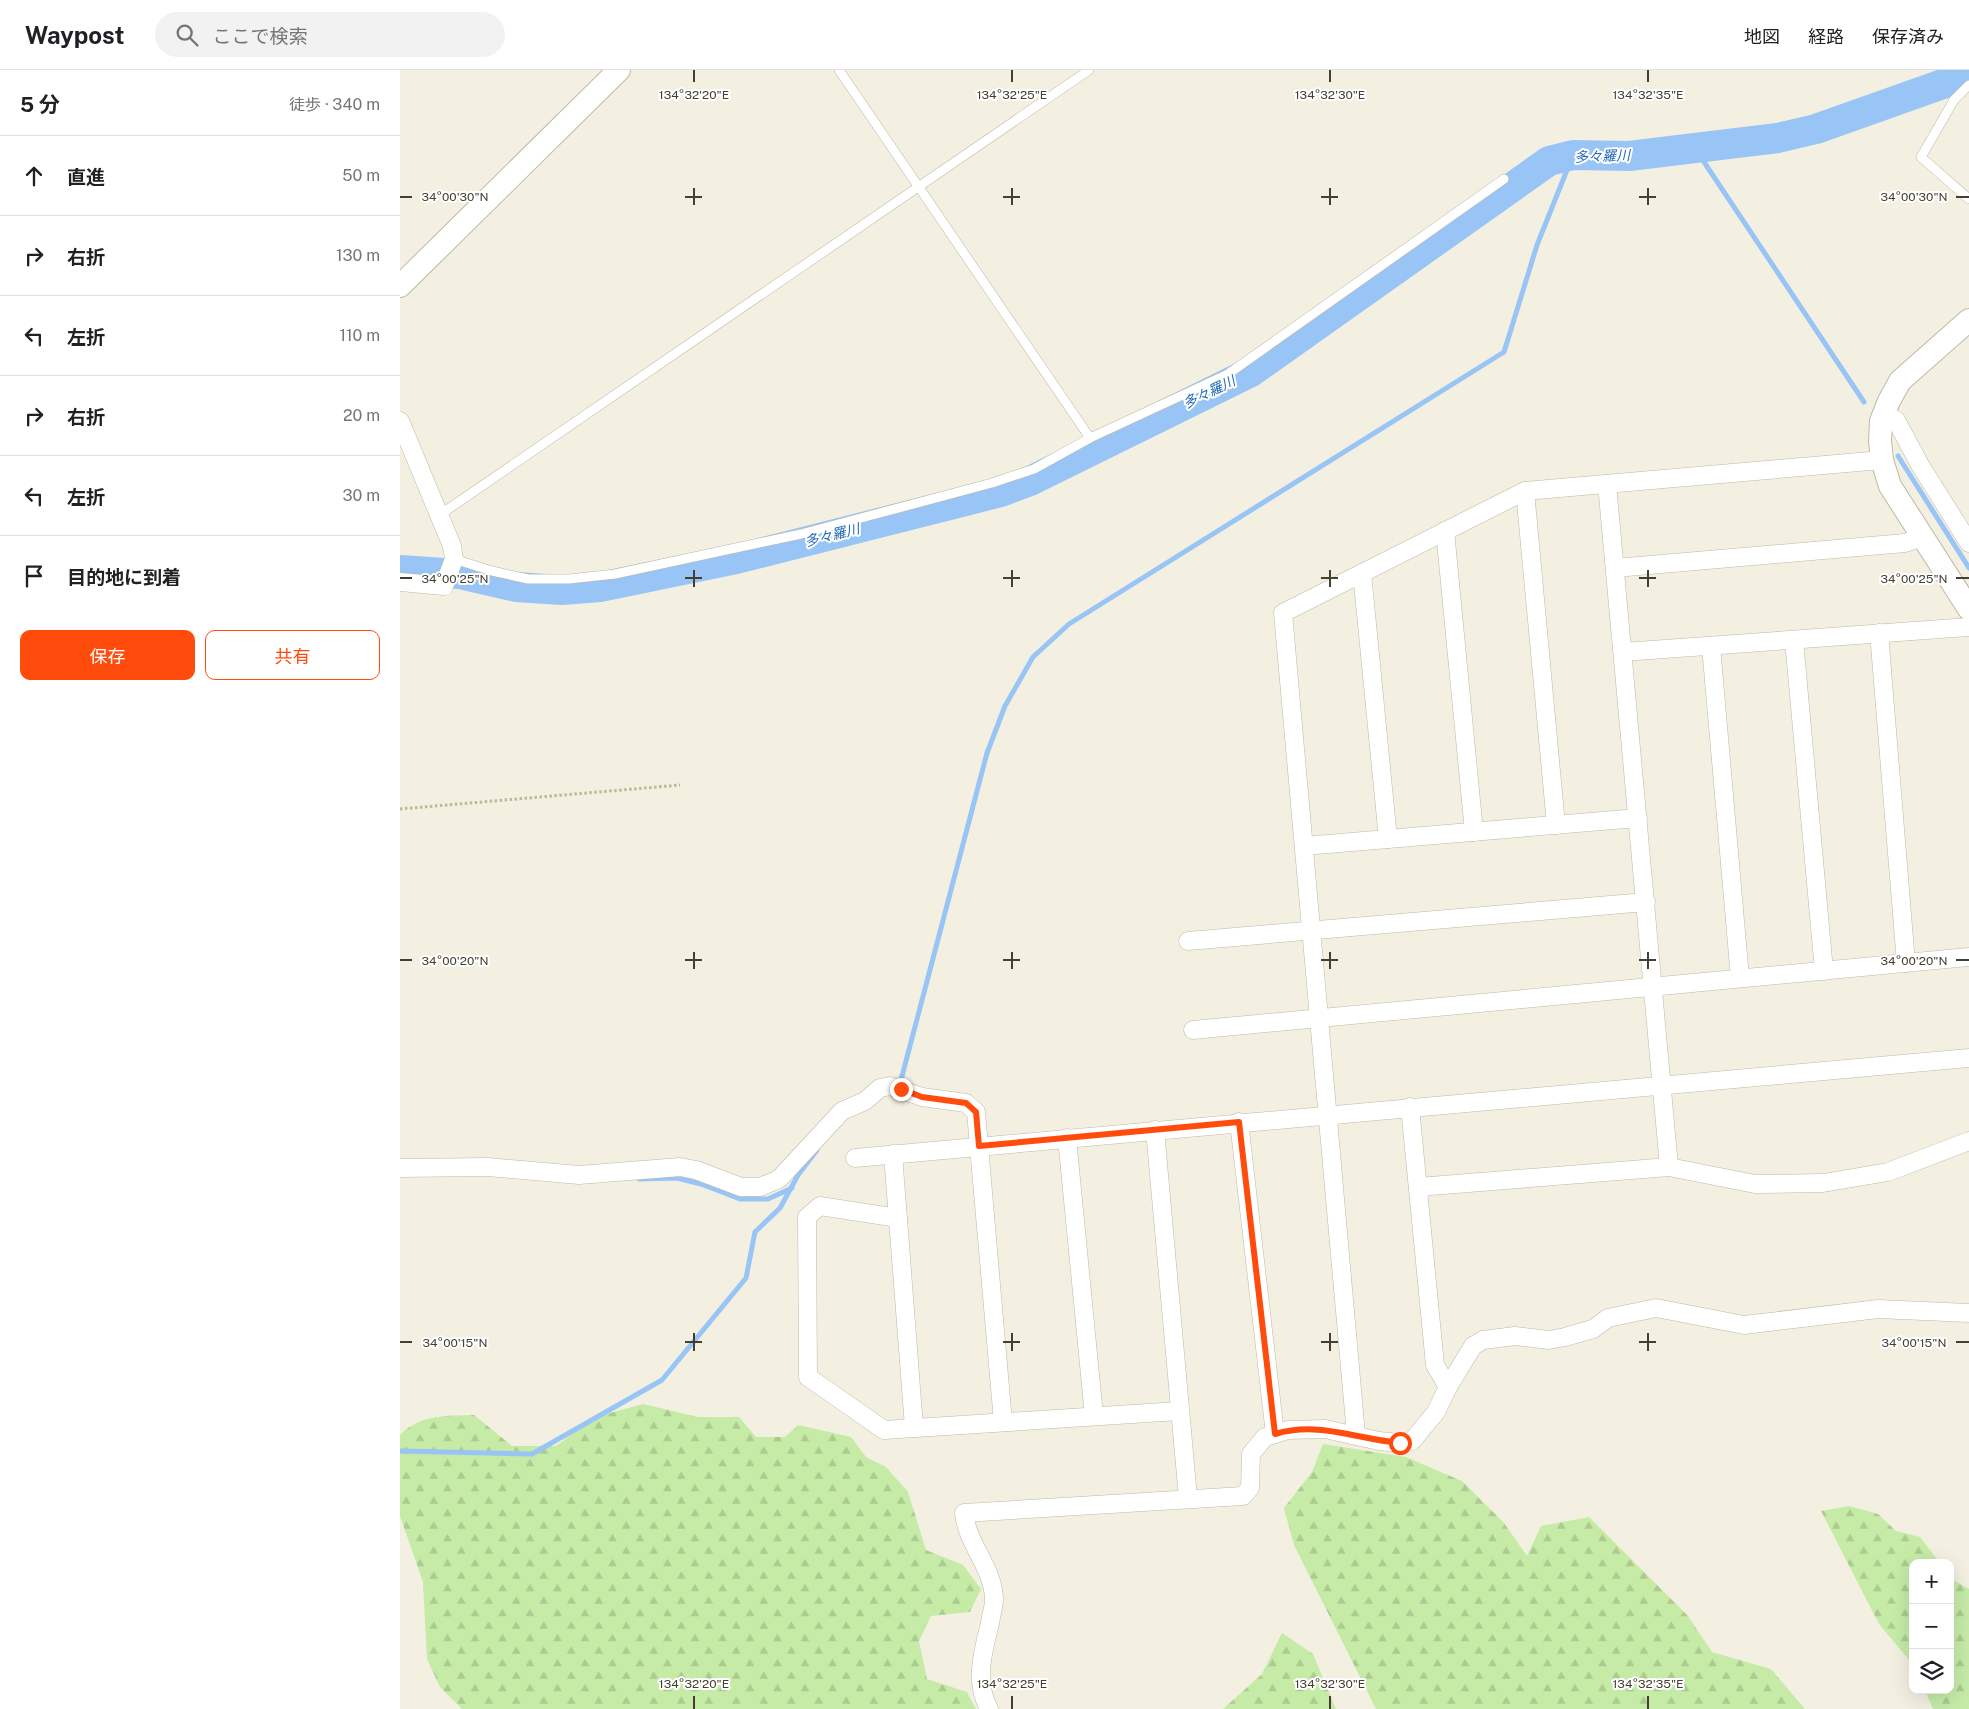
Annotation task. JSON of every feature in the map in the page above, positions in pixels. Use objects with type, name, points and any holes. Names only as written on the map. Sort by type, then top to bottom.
[{"type":"street","points":[[400,286],[619,70]]},
{"type":"street","points":[[1969,320],[1900,382],[1883,415],[1880,441],[1882,460],[1890,486],[1969,609]]},
{"type":"street","points":[[1883,415],[1896,420],[1920,464],[1969,543]]},
{"type":"street","points":[[400,421],[452,546],[451,569],[444,586],[400,582]]},
{"type":"street","points":[[1356,1435],[1283,613],[1525,491],[1882,460]]},
{"type":"street","points":[[1607,484],[1670,1167]]},
{"type":"street","points":[[1525,491],[1556,825]]},
{"type":"street","points":[[1445,531],[1474,832]]},
{"type":"street","points":[[1615,568],[1905,543],[1922,537]]},
{"type":"street","points":[[1362,573],[1388,839]]},
{"type":"street","points":[[1623,652],[1969,627],[1969,634]]},
{"type":"street","points":[[1879,633],[1906,963]]},
{"type":"street","points":[[1794,640],[1824,971]]},
{"type":"street","points":[[1711,646],[1740,978]]},
{"type":"street","points":[[1304,846],[1638,818]]},
{"type":"street","points":[[1188,941],[1646,902]]},
{"type":"street","points":[[1193,1030],[1969,957]]},
{"type":"street","points":[[855,1158],[1327,1114],[1969,1058]]},
{"type":"street","points":[[400,1168],[488,1168],[579,1175],[680,1168],[696,1170],[742,1187],[760,1187],[780,1179],[842,1111],[865,1101],[880,1088],[896,1088],[922,1097],[966,1103],[976,1112],[1003,1422]]},
{"type":"street","points":[[1410,1107],[1435,1365],[1448,1387]]},
{"type":"street","points":[[1239,1122],[1275,1434]]},
{"type":"street","points":[[1154,1130],[1188,1498]]},
{"type":"street","points":[[1067,1138],[1094,1416]]},
{"type":"street","points":[[1418,1187],[1670,1167],[1755,1184],[1823,1183],[1888,1172],[1969,1141]]},
{"type":"street","points":[[893,1154],[914,1427]]},
{"type":"street","points":[[898,1218],[820,1206],[807,1217],[808,1377],[884,1430],[1180,1411]]},
{"type":"street","points":[[989,1709],[983,1699],[979,1672],[994,1602],[993,1581],[965,1526],[964,1513],[1243,1496],[1250,1488],[1251,1454],[1265,1437],[1288,1430],[1325,1429],[1379,1441],[1400,1443],[1412,1441],[1436,1412],[1448,1387],[1474,1346],[1483,1340],[1515,1336],[1550,1340],[1593,1329],[1608,1318],[1656,1308],[1744,1325],[1878,1309],[1969,1313]]},
{"type":"lane","points":[[838,70],[1090,438]]},
{"type":"lane","points":[[438,516],[1088,70]]},
{"type":"lane","points":[[1969,85],[1954,100],[1921,157],[1969,198]]},
{"type":"lane","points":[[451,569],[492,571],[528,579],[569,579],[615,574],[800,534],[992,484],[1034,469],[1090,438],[1228,374],[1504,179]]},
{"type":"path","points":[[400,808],[680,785]]},
{"type":"green space","points":[[643,1404],[698,1417],[739,1417],[756,1437],[785,1437],[798,1425],[851,1437],[866,1457],[886,1467],[908,1492],[926,1550],[963,1565],[981,1589],[970,1612],[931,1616],[919,1641],[927,1679],[967,1692],[976,1709],[462,1709],[440,1687],[427,1659],[423,1582],[400,1516],[400,1435],[416,1423],[425,1420],[444,1416],[474,1415],[512,1446],[556,1446],[595,1417]]},
{"type":"green space","points":[[1323,1444],[1406,1457],[1462,1481],[1504,1523],[1527,1556],[1541,1526],[1589,1517],[1688,1616],[1712,1652],[1771,1669],[1805,1709],[1376,1709],[1294,1545],[1284,1508],[1312,1472]]},
{"type":"green space","points":[[1849,1506],[1878,1514],[1896,1531],[1920,1537],[1937,1559],[1909,1559],[1909,1660],[1879,1624],[1821,1511]]},
{"type":"green space","points":[[1954,1580],[1969,1589],[1969,1709],[1933,1709],[1927,1694],[1954,1694]]},
{"type":"green space","points":[[1282,1633],[1313,1654],[1336,1709],[1223,1709],[1262,1674]]},
{"type":"waterway","name":"多々羅川","points":[[400,570],[459,574],[516,587],[562,590],[600,587],[736,559],[1001,492],[1030,481],[1251,372],[1549,161],[1573,155],[1629,156],[1778,138],[1816,129],[1951,81],[1968,70]]},
{"type":"waterway","points":[[1694,147],[1864,402]]},
{"type":"waterway","points":[[896,1085],[901,1080],[987,753],[1005,706],[1033,657],[1069,624],[1504,352],[1537,245],[1573,155]]},
{"type":"waterway","points":[[1898,456],[1969,568]]},
{"type":"waterway","points":[[400,1451],[532,1454],[662,1380],[746,1278],[755,1232],[780,1208],[798,1175],[817,1150]]},
{"type":"waterway","points":[[639,1179],[677,1178],[701,1184],[740,1199],[768,1199],[792,1188]]},
{"type":"route","points":[[901,1089],[922,1097],[966,1103],[976,1112],[979,1146],[1239,1122],[1275,1434],[1288,1430],[1325,1429],[1379,1441],[1400,1443]]}]
